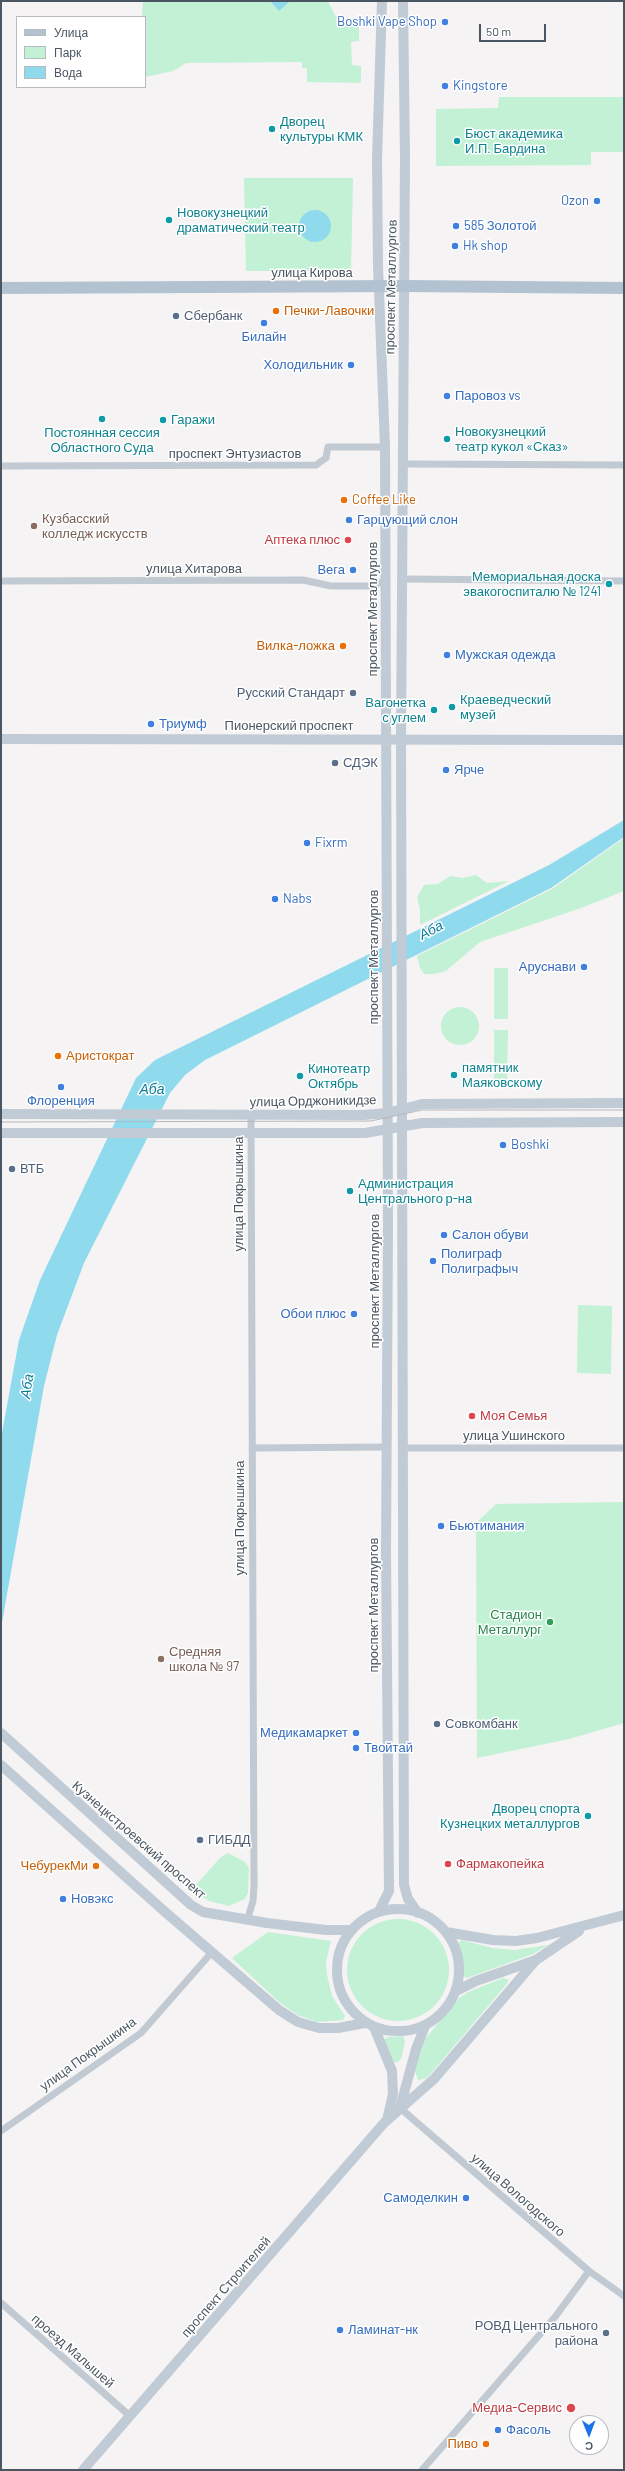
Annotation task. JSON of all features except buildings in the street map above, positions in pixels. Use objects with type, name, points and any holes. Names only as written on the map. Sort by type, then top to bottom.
[{"type":"main road","name":"проспект Металлургов","points":[[382,1],[377,159],[379,286],[385,448],[386,581],[402,923],[404,1126]]},
{"type":"main road","name":"проспект Металлургов","points":[[379,1911],[389,1891],[386,923],[393,743],[404,579],[403,1]]},
{"type":"main road","name":"улица Кирова","points":[[1,288],[379,286],[624,288]]},
{"type":"main road","name":"Пионерский проспект","points":[[1,739],[393,743],[624,740]]},
{"type":"main road","name":"улица Орджоникидзе","points":[[1,1114],[364,1115],[387,1113],[422,1104],[624,1103]]},
{"type":"main road","points":[[1,1133],[365,1133],[387,1130],[422,1122],[624,1122]]},
{"type":"main road","points":[[404,1126],[404,1885],[408,1898],[418,1913]]},
{"type":"main road","name":"Кузнецкстроевский проспект","points":[[1,1733],[191,1906],[214,1916],[247,1921],[326,1930],[352,1930]]},
{"type":"main road","points":[[1,1765],[212,1952],[280,2010],[298,2022],[319,2028],[370,2025],[391,2031],[408,2031],[425,2026],[438,2017],[449,2005],[456,1991],[459,1971],[456,1951],[446,1932],[429,1918],[418,1913],[401,1909],[379,1911],[366,1918],[352,1930],[340,1948],[336,1969],[339,1990],[349,2008],[370,2025],[392,2071],[393,2094],[387,2120]]},
{"type":"main road","points":[[446,1932],[493,1940],[516,1941],[537,1938],[585,1927],[624,1915]]},
{"type":"main road","points":[[456,1991],[476,1980],[536,1960],[585,1927]]},
{"type":"main road","name":"проспект Строителей","points":[[83,2470],[387,2120],[434,2079],[536,1960]]},
{"type":"main road","points":[[400,2108],[416,2049],[425,2026]]},
{"type":"street","name":"проспект Энтузиастов","points":[[1,466],[316,465],[326,458],[328,447],[385,448]]},
{"type":"street","points":[[404,464],[624,465]]},
{"type":"street","points":[[404,579],[624,581]]},
{"type":"street","name":"улица Хитарова","points":[[1,581],[303,580],[331,586],[370,586],[386,581]]},
{"type":"street","name":"улица Покрышкина","points":[[247,1921],[254,1886],[251,1115]]},
{"type":"street","points":[[252,1448],[387,1447]]},
{"type":"street","name":"улица Ушинского","points":[[403,1448],[624,1448]]},
{"type":"street","name":"улица Покрышкина","points":[[1,2132],[140,2033],[212,1952]]},
{"type":"street","name":"улица Вологодского","points":[[400,2108],[589,2271],[624,2296]]},
{"type":"street","points":[[422,2470],[555,2317],[589,2271]]},
{"type":"street","name":"проезд Малышей","points":[[1,2303],[130,2416]]},
{"type":"green space","points":[[143,1],[328,1],[335,15],[342,19],[359,21],[359,41],[351,42],[352,65],[361,66],[361,83],[307,82],[307,68],[302,68],[302,62],[186,63],[173,71],[146,77],[146,16],[142,16]]},
{"type":"green space","points":[[499,97],[624,97],[624,152],[591,152],[591,165],[436,166],[436,109],[498,108]]},
{"type":"green space","points":[[244,178],[353,178],[351,271],[246,271]]},
{"type":"green space","points":[[624,838],[624,891],[581,908],[480,942],[446,971],[434,974],[424,974],[420,968],[417,956],[552,889]]},
{"type":"green space","points":[[476,875],[487,883],[509,881],[420,925],[420,909],[417,898],[424,885],[437,884],[451,876],[462,878]]},
{"type":"green space","points":[[494,968],[508,968],[508,1019],[494,1019]]},
{"type":"green space","points":[[456,1007],[464,1007],[471,1010],[476,1015],[479,1026],[476,1037],[471,1042],[464,1045],[456,1045],[449,1042],[444,1037],[441,1030],[441,1022],[444,1015],[449,1010]]},
{"type":"green space","points":[[494,1030],[508,1030],[507,1081],[494,1081]]},
{"type":"green space","points":[[578,1305],[612,1306],[611,1374],[577,1373]]},
{"type":"green space","name":"Стадион Металлург","points":[[624,1502],[624,1723],[569,1739],[477,1758],[476,1523],[496,1504]]},
{"type":"green space","points":[[228,1853],[245,1862],[249,1868],[248,1893],[245,1899],[229,1906],[209,1901],[194,1891],[194,1887],[220,1858]]},
{"type":"green space","points":[[398,1919],[417,1923],[434,1934],[445,1951],[449,1970],[445,1989],[434,2006],[417,2017],[398,2021],[379,2017],[362,2006],[351,1989],[347,1970],[351,1951],[362,1934],[379,1923]]},
{"type":"green space","points":[[268,1932],[331,1941],[326,1962],[327,1975],[332,1996],[345,2016],[343,2020],[317,2022],[298,2015],[280,2003],[232,1958]]},
{"type":"green space","points":[[462,1940],[492,1948],[514,1950],[548,1945],[533,1954],[467,1978],[462,1975],[462,1956],[458,1943]]},
{"type":"green space","points":[[503,1978],[509,1980],[506,1985],[427,2078],[418,2080],[415,2071],[421,2045],[459,1998],[468,1992]]},
{"type":"green space","points":[[403,2036],[405,2042],[401,2059],[396,2063],[393,2061],[383,2040],[388,2037]]},
{"type":"water","points":[[270,1],[290,1],[279,11]]},
{"type":"water","points":[[312,210],[318,210],[328,217],[331,226],[330,232],[324,239],[318,242],[312,242],[302,235],[299,229],[299,223],[306,213]]},
{"type":"water","name":"Аба","points":[[624,820],[624,837],[551,888],[205,1060],[185,1075],[170,1093],[84,1263],[57,1335],[44,1386],[1,1628],[1,1438],[19,1340],[40,1280],[136,1078],[155,1060],[549,865]]},
{"type":"tram line","points":[[1,1122],[371,1121],[422,1110],[624,1110]]},
{"type":"place","name":"Boshki Vape Shop","points":[[445,22]]},
{"type":"place","name":"Kingstore","points":[[445,86]]},
{"type":"place","name":"Дворец культуры КМК","points":[[272,129]]},
{"type":"place","name":"Бюст академика И.П. Бардина","points":[[457,141]]},
{"type":"place","name":"Ozon","points":[[597,201]]},
{"type":"place","name":"Новокузнецкий драматический театр","points":[[169,220]]},
{"type":"place","name":"585 Золотой","points":[[456,226]]},
{"type":"place","name":"Hk shop","points":[[455,246]]},
{"type":"place","name":"Печки-Лавочки","points":[[276,311]]},
{"type":"place","name":"Сбербанк","points":[[176,316]]},
{"type":"place","name":"Билайн","points":[[264,323]]},
{"type":"place","name":"Холодильник","points":[[351,365]]},
{"type":"place","name":"Паровоз vs","points":[[447,396]]},
{"type":"place","name":"Постоянная сессия Областного Суда","points":[[102,419]]},
{"type":"place","name":"Гаражи","points":[[163,420]]},
{"type":"place","name":"Новокузнецкий театр кукол «Сказ»","points":[[447,439]]},
{"type":"place","name":"Coffee Like","points":[[344,500]]},
{"type":"place","name":"Гарцующий слон","points":[[349,520]]},
{"type":"place","name":"Кузбасский колледж искусств","points":[[34,526]]},
{"type":"place","name":"Аптека плюс","points":[[348,540]]},
{"type":"place","name":"Вега","points":[[353,570]]},
{"type":"place","name":"Мемориальная доска эвакогоспиталю № 1241","points":[[609,584]]},
{"type":"place","name":"Вилка-ложка","points":[[343,646]]},
{"type":"place","name":"Мужская одежда","points":[[447,655]]},
{"type":"place","name":"Русский Стандарт","points":[[353,693]]},
{"type":"place","name":"Краеведческий музей","points":[[452,707]]},
{"type":"place","name":"Вагонетка с углем","points":[[434,710]]},
{"type":"place","name":"Триумф","points":[[151,724]]},
{"type":"place","name":"СДЭК","points":[[335,763]]},
{"type":"place","name":"Ярче","points":[[446,770]]},
{"type":"place","name":"Fixrm","points":[[307,843]]},
{"type":"place","name":"Nabs","points":[[275,899]]},
{"type":"place","name":"Аруснави","points":[[584,967]]},
{"type":"place","name":"Аристократ","points":[[58,1056]]},
{"type":"place","name":"памятник Маяковскому","points":[[454,1075]]},
{"type":"place","name":"Кинотеатр Октябрь","points":[[300,1076]]},
{"type":"place","name":"Флоренция","points":[[61,1087]]},
{"type":"place","name":"Boshki","points":[[503,1145]]},
{"type":"place","name":"ВТБ","points":[[12,1169]]},
{"type":"place","name":"Администрация Центрального р-на","points":[[350,1191]]},
{"type":"place","name":"Салон обуви","points":[[444,1235]]},
{"type":"place","name":"Полиграф Полиграфыч","points":[[433,1261]]},
{"type":"place","name":"Обои плюс","points":[[354,1314]]},
{"type":"place","name":"Моя Семья","points":[[472,1416]]},
{"type":"place","name":"Бьютимания","points":[[441,1526]]},
{"type":"place","name":"Стадион Металлург","points":[[550,1622]]},
{"type":"place","name":"Средняя школа № 97","points":[[161,1659]]},
{"type":"place","name":"Совкомбанк","points":[[437,1724]]},
{"type":"place","name":"Медикамаркет","points":[[356,1733]]},
{"type":"place","name":"Твойтай","points":[[356,1748]]},
{"type":"place","name":"Дворец спорта Кузнецких металлургов","points":[[588,1816]]},
{"type":"place","name":"ГИБДД","points":[[200,1840]]},
{"type":"place","name":"Фармакопейка","points":[[448,1864]]},
{"type":"place","name":"ЧебурекМи","points":[[96,1866]]},
{"type":"place","name":"Новэкс","points":[[63,1899]]},
{"type":"place","name":"Самоделкин","points":[[466,2198]]},
{"type":"place","name":"Ламинат-нк","points":[[340,2330]]},
{"type":"place","name":"РОВД Центрального района","points":[[606,2333]]},
{"type":"place","name":"Медиа-Сервис","points":[[571,2408]]},
{"type":"place","name":"Фасоль","points":[[498,2430]]},
{"type":"place","name":"Пиво","points":[[486,2444]]}]
